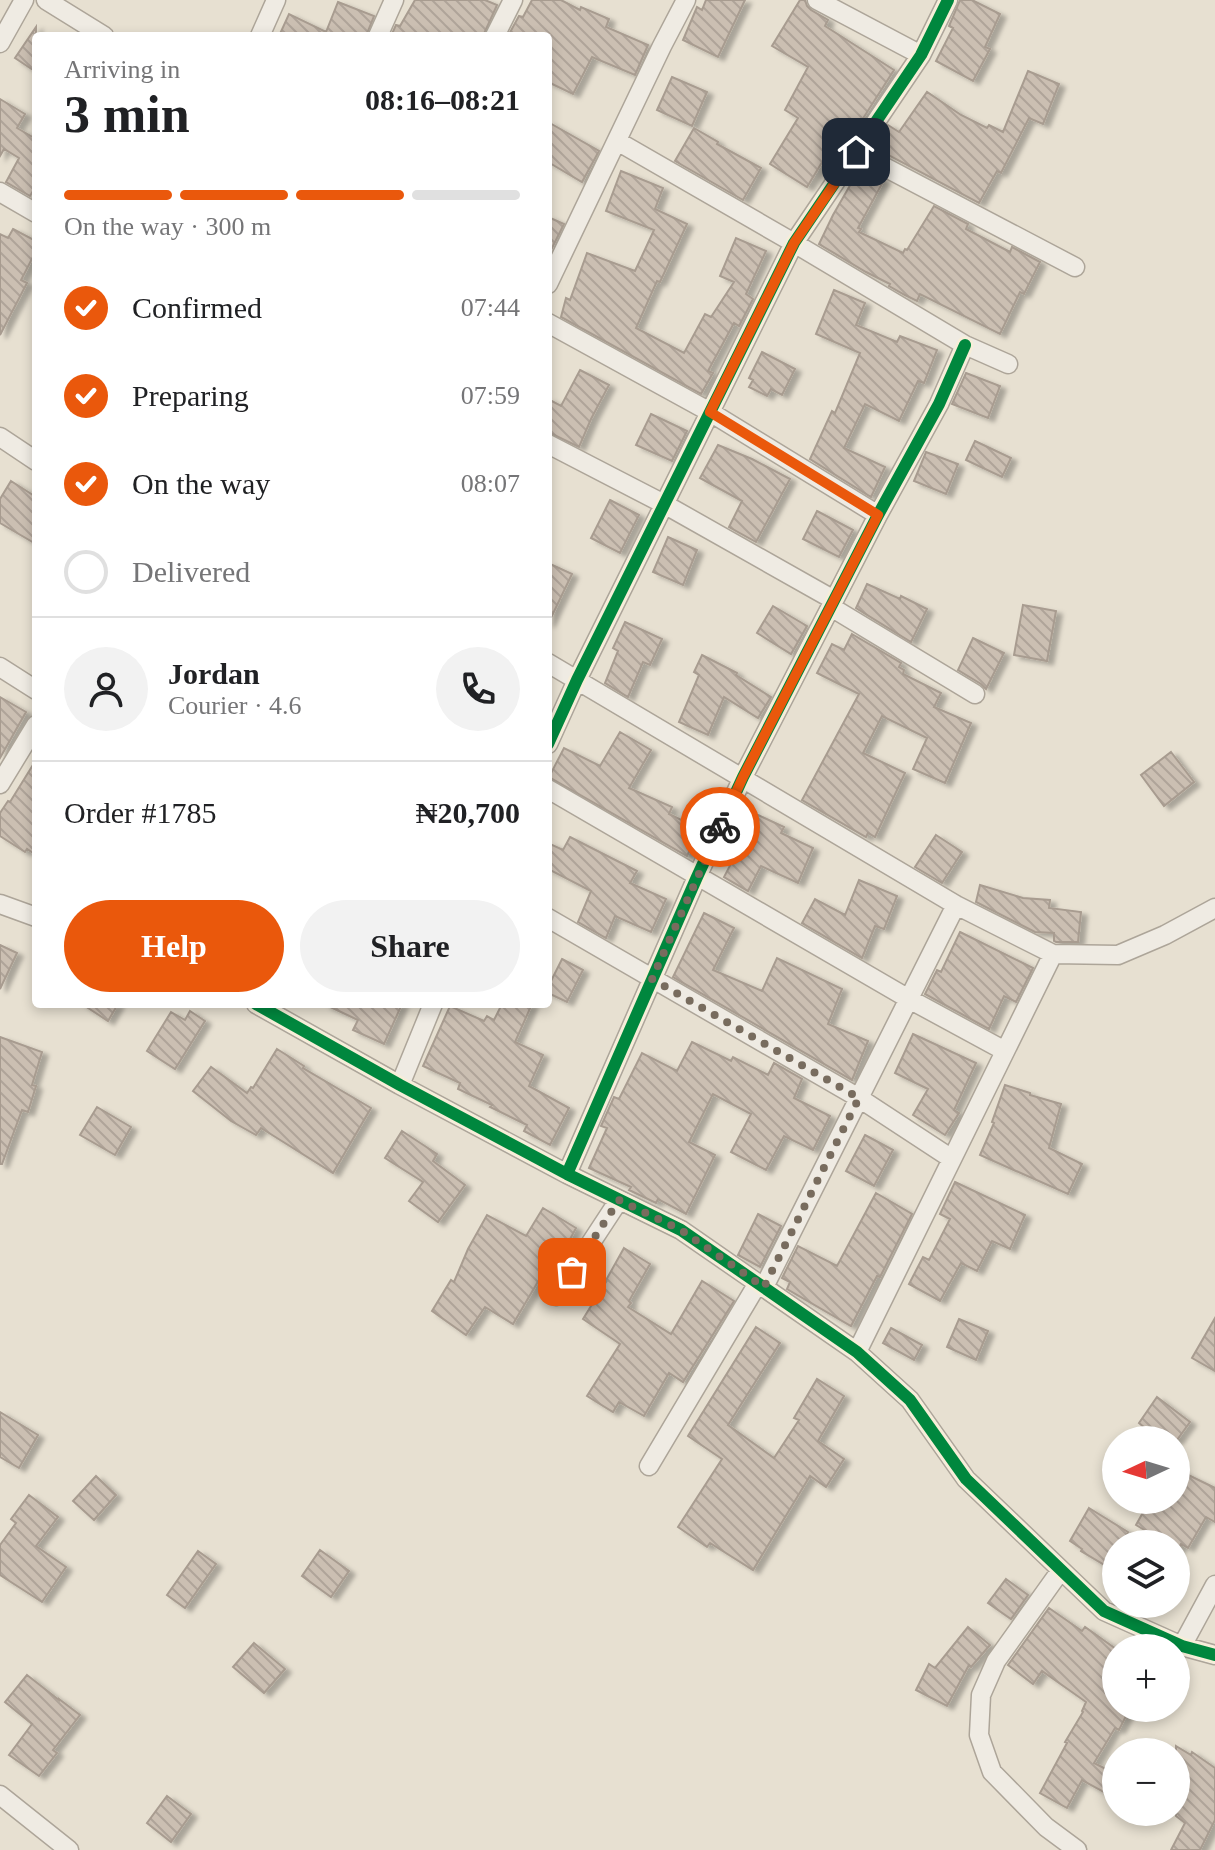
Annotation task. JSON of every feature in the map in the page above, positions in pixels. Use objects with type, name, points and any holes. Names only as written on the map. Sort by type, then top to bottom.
[{"type":"street","points":[[0,43],[24,0]]},
{"type":"street","points":[[46,0],[98,32]]},
{"type":"street","points":[[262,32],[276,0]]},
{"type":"street","points":[[380,32],[394,0]]},
{"type":"street","points":[[497,32],[513,0]]},
{"type":"street","points":[[552,276],[686,0]]},
{"type":"street","points":[[817,0],[921,55]]},
{"type":"street","points":[[552,735],[794,243],[921,55],[948,0]]},
{"type":"street","points":[[617,141],[965,345],[1008,364]]},
{"type":"street","points":[[856,152],[1075,267]]},
{"type":"street","points":[[0,192],[32,211]]},
{"type":"street","points":[[552,325],[710,412],[878,515]]},
{"type":"street","points":[[567,1174],[743,777],[939,404],[965,345]]},
{"type":"street","points":[[0,437],[32,458]]},
{"type":"street","points":[[552,446],[664,504],[975,694]]},
{"type":"street","points":[[552,665],[956,905],[1053,954],[1118,955],[1165,935],[1215,908]]},
{"type":"street","points":[[0,667],[32,687]]},
{"type":"street","points":[[0,784],[32,732]]},
{"type":"street","points":[[552,791],[909,999],[1005,1051]]},
{"type":"street","points":[[0,904],[32,916]]},
{"type":"street","points":[[649,1466],[761,1285],[956,905]]},
{"type":"street","points":[[552,920],[859,1098],[952,1159]]},
{"type":"street","points":[[857,1352],[1053,954]]},
{"type":"street","points":[[263,1008],[567,1174],[681,1230],[857,1352],[910,1400],[966,1479],[1104,1611],[1155,1634]]},
{"type":"street","points":[[400,1085],[431,1008]]},
{"type":"street","points":[[556,1296],[619,1200]]},
{"type":"street","points":[[1061,1570],[996,1661],[981,1695],[979,1735],[992,1772],[1046,1827],[1077,1850]]},
{"type":"street","points":[[1188,1634],[1215,1585]]},
{"type":"street","points":[[1190,1648],[1215,1655]]},
{"type":"street","points":[[0,1795],[69,1850]]},
{"type":"building","points":[[415,0],[485,0],[497,5],[485,32],[393,32],[396,25],[400,26]]},
{"type":"building","points":[[532,0],[561,0],[609,19],[606,27],[648,45],[635,75],[592,57],[573,94],[552,84],[552,32],[510,32],[519,16],[523,17]]},
{"type":"building","points":[[706,0],[745,0],[718,57],[683,40],[697,7],[702,10]]},
{"type":"building","points":[[800,0],[805,0],[811,10],[828,20],[825,26],[894,70],[846,145],[836,139],[807,187],[770,164],[798,118],[785,110],[808,67],[772,46]]},
{"type":"building","points":[[960,0],[972,0],[1000,14],[985,47],[990,49],[973,81],[936,61],[953,28],[949,26]]},
{"type":"building","points":[[338,2],[374,16],[368,32],[326,32]]},
{"type":"building","points":[[289,14],[326,32],[281,32]]},
{"type":"building","points":[[32,33],[32,69],[15,58]]},
{"type":"building","points":[[1028,71],[1059,84],[1043,124],[1029,118],[1001,173],[997,171],[979,203],[873,147],[888,125],[899,132],[927,92],[961,115],[1003,132]]},
{"type":"building","points":[[672,77],[707,92],[692,126],[657,110]]},
{"type":"building","points":[[0,99],[25,114],[17,128],[32,137],[30,196],[6,182],[19,158],[4,149],[0,156]]},
{"type":"building","points":[[552,124],[599,151],[582,182],[552,164]]},
{"type":"building","points":[[694,128],[761,168],[743,200],[675,161]]},
{"type":"building","points":[[860,168],[884,180],[858,228],[861,229],[859,232],[903,253],[934,206],[968,224],[966,229],[1010,252],[1012,247],[1040,262],[1024,294],[1020,292],[1000,334],[920,294],[917,301],[819,244]]},
{"type":"building","points":[[621,171],[663,188],[655,209],[687,224],[636,328],[684,353],[705,314],[711,317],[734,282],[720,276],[736,238],[766,251],[746,294],[753,299],[739,326],[734,323],[708,371],[713,373],[701,394],[561,317],[566,298],[570,300],[587,253],[635,271],[654,230],[606,211]]},
{"type":"building","points":[[552,219],[564,224],[552,248]]},
{"type":"building","points":[[13,229],[32,239],[32,259],[21,280],[27,283],[0,335],[0,234],[8,238]]},
{"type":"building","points":[[834,290],[865,303],[856,325],[897,342],[900,336],[937,350],[924,383],[918,381],[899,421],[865,404],[844,448],[885,467],[871,497],[810,459],[832,411],[835,413],[860,353],[816,334]]},
{"type":"building","points":[[762,352],[795,369],[782,395],[771,389],[767,396],[749,387],[753,380],[749,378]]},
{"type":"building","points":[[580,370],[609,385],[579,447],[552,434],[552,401],[561,406]]},
{"type":"building","points":[[966,373],[1000,386],[988,418],[952,404]]},
{"type":"building","points":[[651,414],[687,431],[672,461],[636,445]]},
{"type":"building","points":[[975,441],[1011,458],[1002,477],[966,460]]},
{"type":"building","points":[[718,445],[790,479],[756,542],[729,527],[742,501],[700,478]]},
{"type":"building","points":[[926,452],[958,464],[946,494],[914,481]]},
{"type":"building","points":[[11,481],[32,494],[32,542],[0,523],[0,499]]},
{"type":"building","points":[[610,500],[639,515],[620,553],[591,538]]},
{"type":"building","points":[[817,511],[853,530],[839,557],[803,539]]},
{"type":"building","points":[[668,537],[697,550],[683,585],[653,572]]},
{"type":"building","points":[[552,565],[572,574],[552,616]]},
{"type":"building","points":[[867,584],[927,609],[911,642],[856,608]]},
{"type":"building","points":[[1023,605],[1056,611],[1047,661],[1014,655]]},
{"type":"building","points":[[773,606],[807,626],[791,654],[757,633]]},
{"type":"building","points":[[625,622],[662,639],[650,665],[643,662],[628,697],[605,683],[618,651],[613,648]]},
{"type":"building","points":[[852,634],[901,663],[899,667],[904,670],[903,674],[941,693],[934,707],[971,723],[945,783],[913,769],[927,738],[882,716],[863,753],[905,773],[875,837],[868,833],[866,837],[802,800],[859,694],[817,673],[832,644],[844,650]]},
{"type":"building","points":[[973,638],[1004,653],[986,689],[958,670]]},
{"type":"building","points":[[702,655],[737,673],[771,697],[758,718],[724,697],[708,735],[679,722],[699,675],[694,672]]},
{"type":"building","points":[[0,697],[26,712],[0,758]]},
{"type":"building","points":[[620,732],[651,750],[629,788],[672,807],[669,814],[700,829],[687,856],[552,779],[552,771],[564,748],[600,766]]},
{"type":"building","points":[[1171,752],[1194,782],[1164,806],[1141,775]]},
{"type":"building","points":[[32,766],[32,852],[27,849],[25,852],[0,836],[0,813]]},
{"type":"building","points":[[758,815],[784,827],[781,833],[813,848],[798,883],[761,866],[748,891],[724,877],[735,856],[738,857]]},
{"type":"building","points":[[936,835],[962,852],[942,883],[915,867]]},
{"type":"building","points":[[570,837],[637,871],[630,883],[666,899],[651,932],[615,916],[606,938],[578,922],[591,891],[552,871],[552,845],[563,850]]},
{"type":"building","points":[[859,880],[897,896],[884,929],[875,926],[862,958],[802,923],[815,899],[845,915]]},
{"type":"building","points":[[980,885],[1023,898],[1050,900],[1049,908],[1081,912],[1078,942],[1056,942],[1054,933],[1035,932],[976,902]]},
{"type":"building","points":[[704,913],[734,928],[713,970],[762,991],[777,958],[842,989],[828,1024],[868,1041],[852,1080],[673,977]]},
{"type":"building","points":[[960,932],[1033,968],[1016,1002],[1004,996],[989,1029],[925,994],[937,970],[941,972]]},
{"type":"building","points":[[0,945],[17,953],[0,989]]},
{"type":"building","points":[[562,959],[583,970],[567,1002],[552,995],[552,979]]},
{"type":"building","points":[[88,1008],[116,1008],[108,1021]]},
{"type":"building","points":[[332,1008],[400,1008],[384,1044],[353,1030],[358,1020]]},
{"type":"building","points":[[449,1008],[484,1021],[487,1016],[494,1020],[500,1008],[530,1008],[515,1042],[543,1055],[529,1086],[569,1108],[550,1145],[524,1131],[527,1125],[458,1089],[460,1083],[423,1066]]},
{"type":"building","points":[[190,1011],[205,1021],[175,1069],[147,1051],[171,1012],[185,1020]]},
{"type":"building","points":[[913,1034],[976,1063],[954,1110],[959,1113],[945,1135],[913,1115],[928,1089],[895,1073]]},
{"type":"building","points":[[0,1037],[42,1052],[28,1112],[22,1110],[2,1164],[0,1164]]},
{"type":"building","points":[[692,1042],[731,1061],[733,1057],[768,1075],[774,1063],[802,1079],[794,1098],[830,1116],[813,1150],[784,1136],[766,1170],[731,1152],[751,1114],[713,1094],[689,1142],[715,1155],[686,1214],[658,1199],[656,1203],[629,1190],[631,1187],[589,1168],[607,1128],[601,1126],[614,1097],[619,1099],[642,1053],[677,1071]]},
{"type":"building","points":[[277,1049],[371,1108],[333,1173],[261,1128],[256,1135],[231,1121],[193,1091],[211,1067],[247,1093]]},
{"type":"building","points":[[1005,1085],[1061,1104],[1049,1148],[1082,1164],[1068,1194],[980,1155],[994,1123]]},
{"type":"building","points":[[97,1107],[131,1127],[115,1155],[80,1135]]},
{"type":"building","points":[[402,1131],[437,1154],[433,1161],[465,1185],[438,1222],[409,1201],[423,1182],[385,1158]]},
{"type":"building","points":[[865,1135],[893,1150],[874,1186],[846,1171]]},
{"type":"building","points":[[955,1182],[1025,1215],[1010,1249],[992,1241],[977,1271],[961,1263],[940,1301],[909,1284],[923,1257],[929,1260],[950,1219],[940,1214]]},
{"type":"building","points":[[876,1193],[912,1214],[851,1326],[787,1289],[790,1282],[782,1278],[798,1246],[837,1266]]},
{"type":"building","points":[[543,1208],[576,1228],[562,1254],[556,1251],[513,1324],[485,1307],[466,1335],[432,1311],[451,1280],[454,1282],[487,1215],[526,1236]]},
{"type":"building","points":[[758,1214],[781,1226],[760,1267],[738,1255]]},
{"type":"building","points":[[624,1248],[650,1264],[628,1307],[671,1334],[702,1281],[734,1301],[683,1382],[669,1373],[644,1416],[619,1402],[613,1412],[587,1396],[620,1344],[583,1319]]},
{"type":"building","points":[[1215,1318],[1215,1371],[1192,1358]]},
{"type":"building","points":[[959,1319],[988,1331],[976,1360],[947,1347]]},
{"type":"building","points":[[756,1327],[780,1343],[728,1425],[774,1458],[799,1420],[794,1418],[817,1379],[844,1396],[818,1441],[844,1459],[826,1487],[810,1476],[753,1570],[710,1543],[707,1547],[678,1527],[722,1459],[688,1436]]},
{"type":"building","points":[[891,1328],[922,1345],[914,1360],[883,1343]]},
{"type":"building","points":[[1157,1397],[1190,1422],[1187,1426],[1143,1426],[1139,1423]]},
{"type":"building","points":[[0,1412],[38,1435],[19,1468],[0,1457]]},
{"type":"building","points":[[96,1476],[116,1495],[94,1520],[73,1501]]},
{"type":"building","points":[[1190,1476],[1215,1488],[1215,1522],[1206,1517],[1190,1545],[1190,1530],[1144,1530],[1136,1525],[1142,1514],[1190,1514]]},
{"type":"building","points":[[29,1495],[58,1517],[36,1546],[66,1567],[42,1602],[0,1575],[0,1545],[16,1523],[11,1519]]},
{"type":"building","points":[[1089,1508],[1125,1530],[1102,1530],[1102,1563],[1070,1541]]},
{"type":"building","points":[[320,1550],[349,1571],[331,1597],[302,1576]]},
{"type":"building","points":[[198,1551],[216,1564],[185,1608],[167,1595]]},
{"type":"building","points":[[1006,1579],[1028,1595],[1011,1619],[988,1603]]},
{"type":"building","points":[[1049,1608],[1082,1631],[1085,1627],[1102,1639],[1102,1722],[1123,1722],[1109,1738],[1102,1738],[1102,1750],[1094,1763],[1102,1767],[1102,1791],[1082,1780],[1067,1808],[1040,1793],[1086,1702],[1042,1671],[1033,1684],[1008,1665]]},
{"type":"building","points":[[968,1627],[990,1645],[971,1667],[969,1665],[947,1706],[916,1690],[929,1664],[935,1668]]},
{"type":"building","points":[[254,1643],[285,1669],[264,1693],[233,1667]]},
{"type":"building","points":[[27,1675],[80,1715],[53,1750],[57,1753],[39,1776],[9,1755],[32,1724],[5,1702]]},
{"type":"building","points":[[1192,1752],[1215,1768],[1215,1820],[1200,1850],[1171,1850],[1183,1826],[1190,1826]]},
{"type":"building","points":[[167,1796],[191,1814],[171,1842],[147,1823]]},
{"type":"cycle path","points":[[552,735],[794,243],[921,55],[948,0]]},
{"type":"cycle path","points":[[567,1174],[743,777],[939,404],[965,345]]},
{"type":"cycle path","points":[[263,1008],[567,1174],[681,1230],[857,1352],[910,1400],[966,1479],[1104,1611],[1182,1646],[1215,1655]]},
{"type":"way so far","points":[[572,1272],[619,1200],[681,1230],[764,1287],[859,1098],[652,979],[720,827]]},
{"type":"route","points":[[720,827],[878,515],[710,412],[794,243],[856,152]]}]
